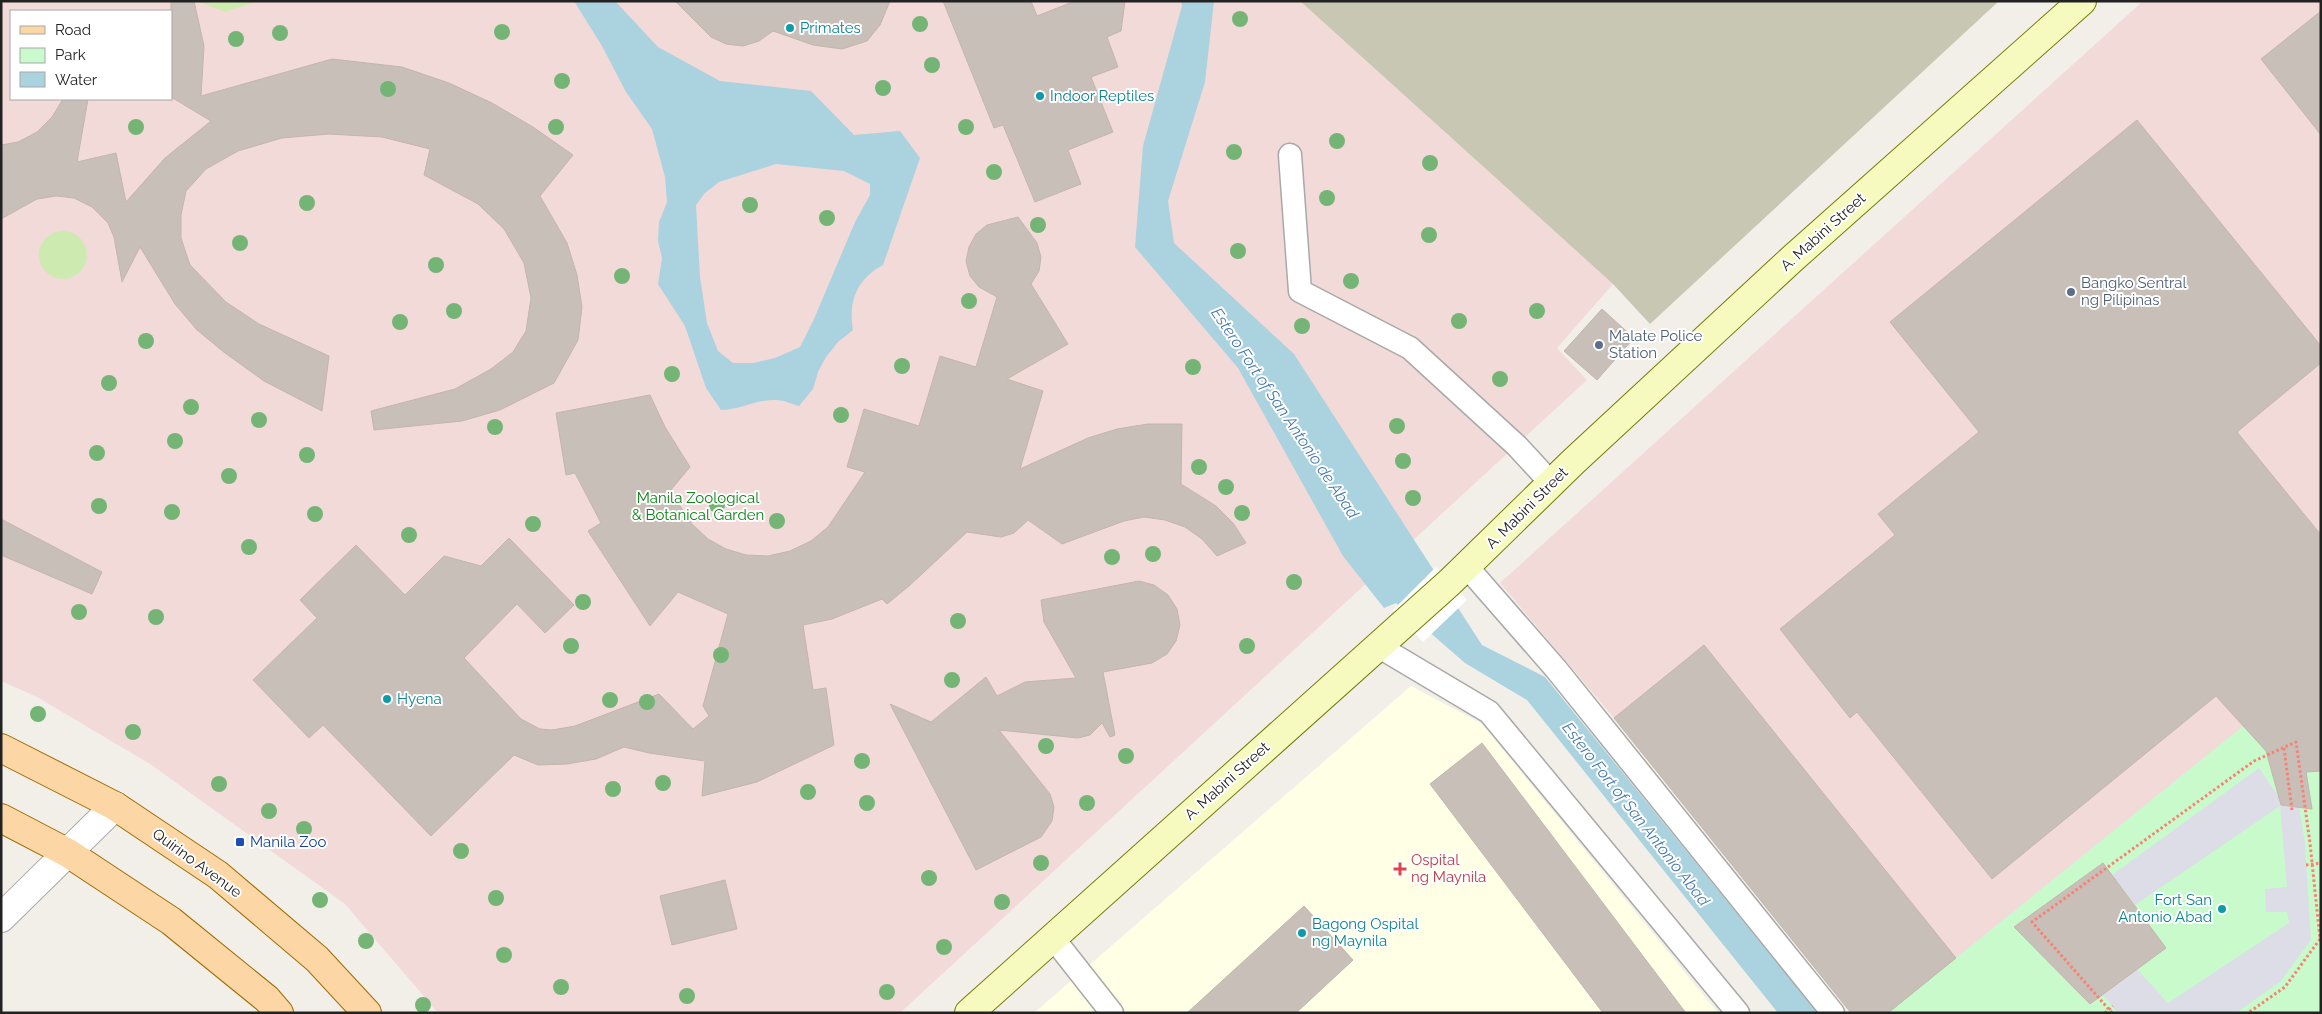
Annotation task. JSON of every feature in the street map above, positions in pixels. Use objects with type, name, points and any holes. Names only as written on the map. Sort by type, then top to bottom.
[{"type":"main road","name":"A. Mabini Street","points":[[969,1013],[1459,575],[1552,484],[1792,259],[2082,1]]},
{"type":"main road","name":"Quirino Avenue","points":[[1,748],[115,806],[218,875],[317,959],[367,1013]]},
{"type":"main road","points":[[1,818],[68,853],[171,920],[267,999],[279,1013]]},
{"type":"street","points":[[1,918],[115,806]]},
{"type":"lane","points":[[1290,155],[1300,291],[1410,348],[1517,446],[1552,484]]},
{"type":"lane","points":[[1459,575],[1556,669],[1833,1013]]},
{"type":"lane","points":[[1378,646],[1489,712],[1738,1013]]},
{"type":"lane","points":[[1053,938],[1112,1013]]},
{"type":"path","points":[[2110,1011],[2032,922],[2254,761],[2296,742],[2320,939],[2285,987],[2248,1013]]},
{"type":"path","points":[[2284,748],[2292,810]]},
{"type":"path","points":[[2306,866],[2321,863]]},
{"type":"path","points":[[2105,1013],[2110,1011],[2113,1006]]},
{"type":"shaded area","name":"Manila Zoological & Botanical Garden","points":[[1,1],[1300,1],[1613,284],[1557,348],[1587,380],[900,1013],[438,1013],[345,904],[150,764],[37,697],[1,681]]},
{"type":"shaded area","points":[[1300,1],[1999,1],[1650,324],[1613,284]]},
{"type":"shaded area","name":"Bangko Sentral ng Pilipinas","points":[[2143,1],[2321,1],[2321,1013],[1851,1013],[1614,718],[1500,583]]},
{"type":"shaded area","name":"Ospital ng Maynila","points":[[1411,686],[1482,724],[1718,1013],[1034,1013]]},
{"type":"shaded area","points":[[2291,758],[2305,843],[2311,940],[2280,982],[2236,1013],[2118,1013],[2103,995],[2137,969],[2168,1003],[2289,923],[2287,912],[2266,912],[2265,889],[2287,887],[2280,806],[2135,905],[2112,875],[2259,768],[2282,801],[2281,805],[2284,806],[2287,802]]},
{"type":"green space","points":[[197,1],[258,1],[225,12]]},
{"type":"green space","points":[[63,231],[72,233],[80,238],[85,246],[87,255],[85,264],[80,272],[72,277],[63,279],[54,277],[46,272],[41,264],[39,255],[41,246],[46,238],[54,233]]},
{"type":"green space","points":[[2321,663],[2321,1013],[1888,1013]]},
{"type":"water","points":[[574,1],[615,1],[658,47],[720,81],[811,91],[854,135],[900,131],[920,158],[883,265],[867,277],[856,292],[852,310],[853,330],[838,342],[826,357],[818,372],[813,389],[799,406],[782,401],[769,400],[721,410],[706,388],[685,326],[658,284],[662,258],[658,241],[659,222],[667,202],[665,177],[652,129],[626,92],[602,46]],"holes":[[[776,164],[844,171],[870,184],[870,195],[855,222],[814,319],[800,347],[775,358],[753,363],[733,363],[718,351],[707,323],[700,277],[696,205],[705,193],[719,182]]]},
{"type":"water","points":[[1181,1],[1214,1],[1205,82],[1168,201],[1174,243],[1294,354],[1482,645],[1545,677],[1818,1013],[1778,1013],[1527,700],[1465,663],[1396,603],[1384,608],[1343,556],[1238,368],[1135,247],[1143,146],[1182,6]]},
{"type":"pier","points":[[1436,567],[1467,600],[1423,642],[1393,610]]},
{"type":"building","points":[[171,1],[194,1],[204,46],[201,96],[332,59],[402,67],[449,83],[492,103],[533,127],[573,155],[540,196],[567,243],[577,275],[582,307],[578,340],[554,383],[500,410],[462,421],[374,430],[371,411],[455,389],[491,369],[513,352],[526,331],[531,298],[524,263],[504,229],[478,204],[424,175],[430,149],[382,137],[329,134],[282,138],[238,151],[206,169],[186,191],[181,215],[181,238],[190,265],[226,302],[259,324],[329,356],[322,411],[264,381],[197,330],[175,304],[140,247],[122,282],[114,237],[108,223],[92,207],[74,198],[56,196],[37,199],[1,219],[1,145],[18,142],[37,132],[52,117],[62,100],[88,100],[77,162],[116,153],[126,202],[165,158],[211,121],[172,98]]},
{"type":"building","name":"Primates","points":[[675,1],[890,1],[880,25],[867,41],[842,49],[813,45],[773,31],[759,41],[743,46],[726,44],[711,37]]},
{"type":"building","name":"Indoor Reptiles","points":[[943,1],[1031,1],[1037,16],[1075,1],[1125,1],[1121,31],[1107,37],[1118,67],[1091,77],[1113,132],[1068,150],[1081,184],[1035,202],[1003,125],[994,128]]},
{"type":"building","points":[[2321,11],[2321,135],[2261,59]]},
{"type":"building","points":[[2137,120],[2321,346],[2321,363],[2237,432],[2321,535],[2321,771],[2306,772],[2312,809],[2281,805],[2266,751],[2216,696],[1992,879],[1857,712],[1850,718],[1780,629],[1895,535],[1878,514],[1979,432],[1890,322]]},
{"type":"building","points":[[1018,217],[1037,243],[1041,257],[1039,271],[1031,284],[1068,344],[1007,379],[1043,391],[1020,469],[1088,438],[1117,429],[1148,424],[1182,424],[1181,484],[1216,506],[1233,523],[1246,543],[1217,556],[1202,539],[1185,527],[1165,520],[1144,517],[1124,521],[1062,544],[1028,520],[1014,533],[1001,537],[967,532],[887,604],[882,599],[832,619],[803,625],[813,690],[826,688],[834,745],[757,782],[702,796],[705,761],[649,753],[624,747],[596,759],[567,764],[538,765],[514,755],[431,836],[323,725],[309,738],[253,680],[317,618],[300,600],[356,545],[405,595],[444,556],[481,566],[509,538],[574,605],[545,633],[517,604],[464,658],[521,719],[540,729],[552,730],[575,726],[659,694],[693,729],[709,716],[703,706],[728,614],[678,592],[650,626],[588,531],[601,523],[575,473],[566,475],[556,413],[650,395],[665,427],[690,467],[670,491],[692,524],[708,539],[726,549],[746,555],[768,556],[790,551],[811,541],[828,527],[865,472],[847,467],[864,409],[919,426],[940,356],[976,367],[997,297],[979,287],[970,276],[966,261],[969,247],[976,234],[987,225]]},
{"type":"building","name":"Malate Police Station","points":[[1602,309],[1634,338],[1597,380],[1564,351]]},
{"type":"building","points":[[1,519],[102,572],[92,594],[1,555]]},
{"type":"building","points":[[1139,581],[1154,585],[1168,595],[1177,609],[1180,625],[1176,641],[1167,654],[1152,663],[1103,672],[1115,735],[1110,737],[1102,723],[1090,735],[1078,738],[999,730],[1050,794],[1054,807],[1052,821],[1041,837],[976,870],[890,704],[931,722],[986,677],[997,696],[1025,682],[1076,678],[1044,622],[1041,600]]},
{"type":"building","points":[[1704,645],[1956,958],[1888,1013],[1851,1013],[1614,718]]},
{"type":"building","points":[[1482,743],[1686,1013],[1603,1013],[1430,784]]},
{"type":"building","points":[[2103,863],[2166,948],[2090,1004],[2014,927]]},
{"type":"building","points":[[725,880],[737,929],[672,945],[660,896]]},
{"type":"building","name":"Bagong Ospital ng Maynila","points":[[1304,906],[1353,960],[1296,1013],[1187,1013]]},
{"type":"place","name":"Primates","points":[[790,28]]},
{"type":"place","name":"Indoor Reptiles","points":[[1040,96]]},
{"type":"place","name":"Bangko Sentral ng Pilipinas","points":[[2071,292]]},
{"type":"place","name":"Malate Police Station","points":[[1599,345]]},
{"type":"place","name":"Hyena","points":[[387,699]]},
{"type":"place","name":"Manila Zoo","points":[[240,842]]},
{"type":"place","name":"Ospital ng Maynila","points":[[1400,869]]},
{"type":"place","name":"Fort San Antonio Abad","points":[[2222,909]]},
{"type":"place","name":"Bagong Ospital ng Maynila","points":[[1302,933]]},
{"type":"water label","name":"Estero Fort of San Antonio de Abad","points":[[1285,413]]},
{"type":"water label","name":"Estero Fort of San Antonio Abad","points":[[1636,814]]}]
